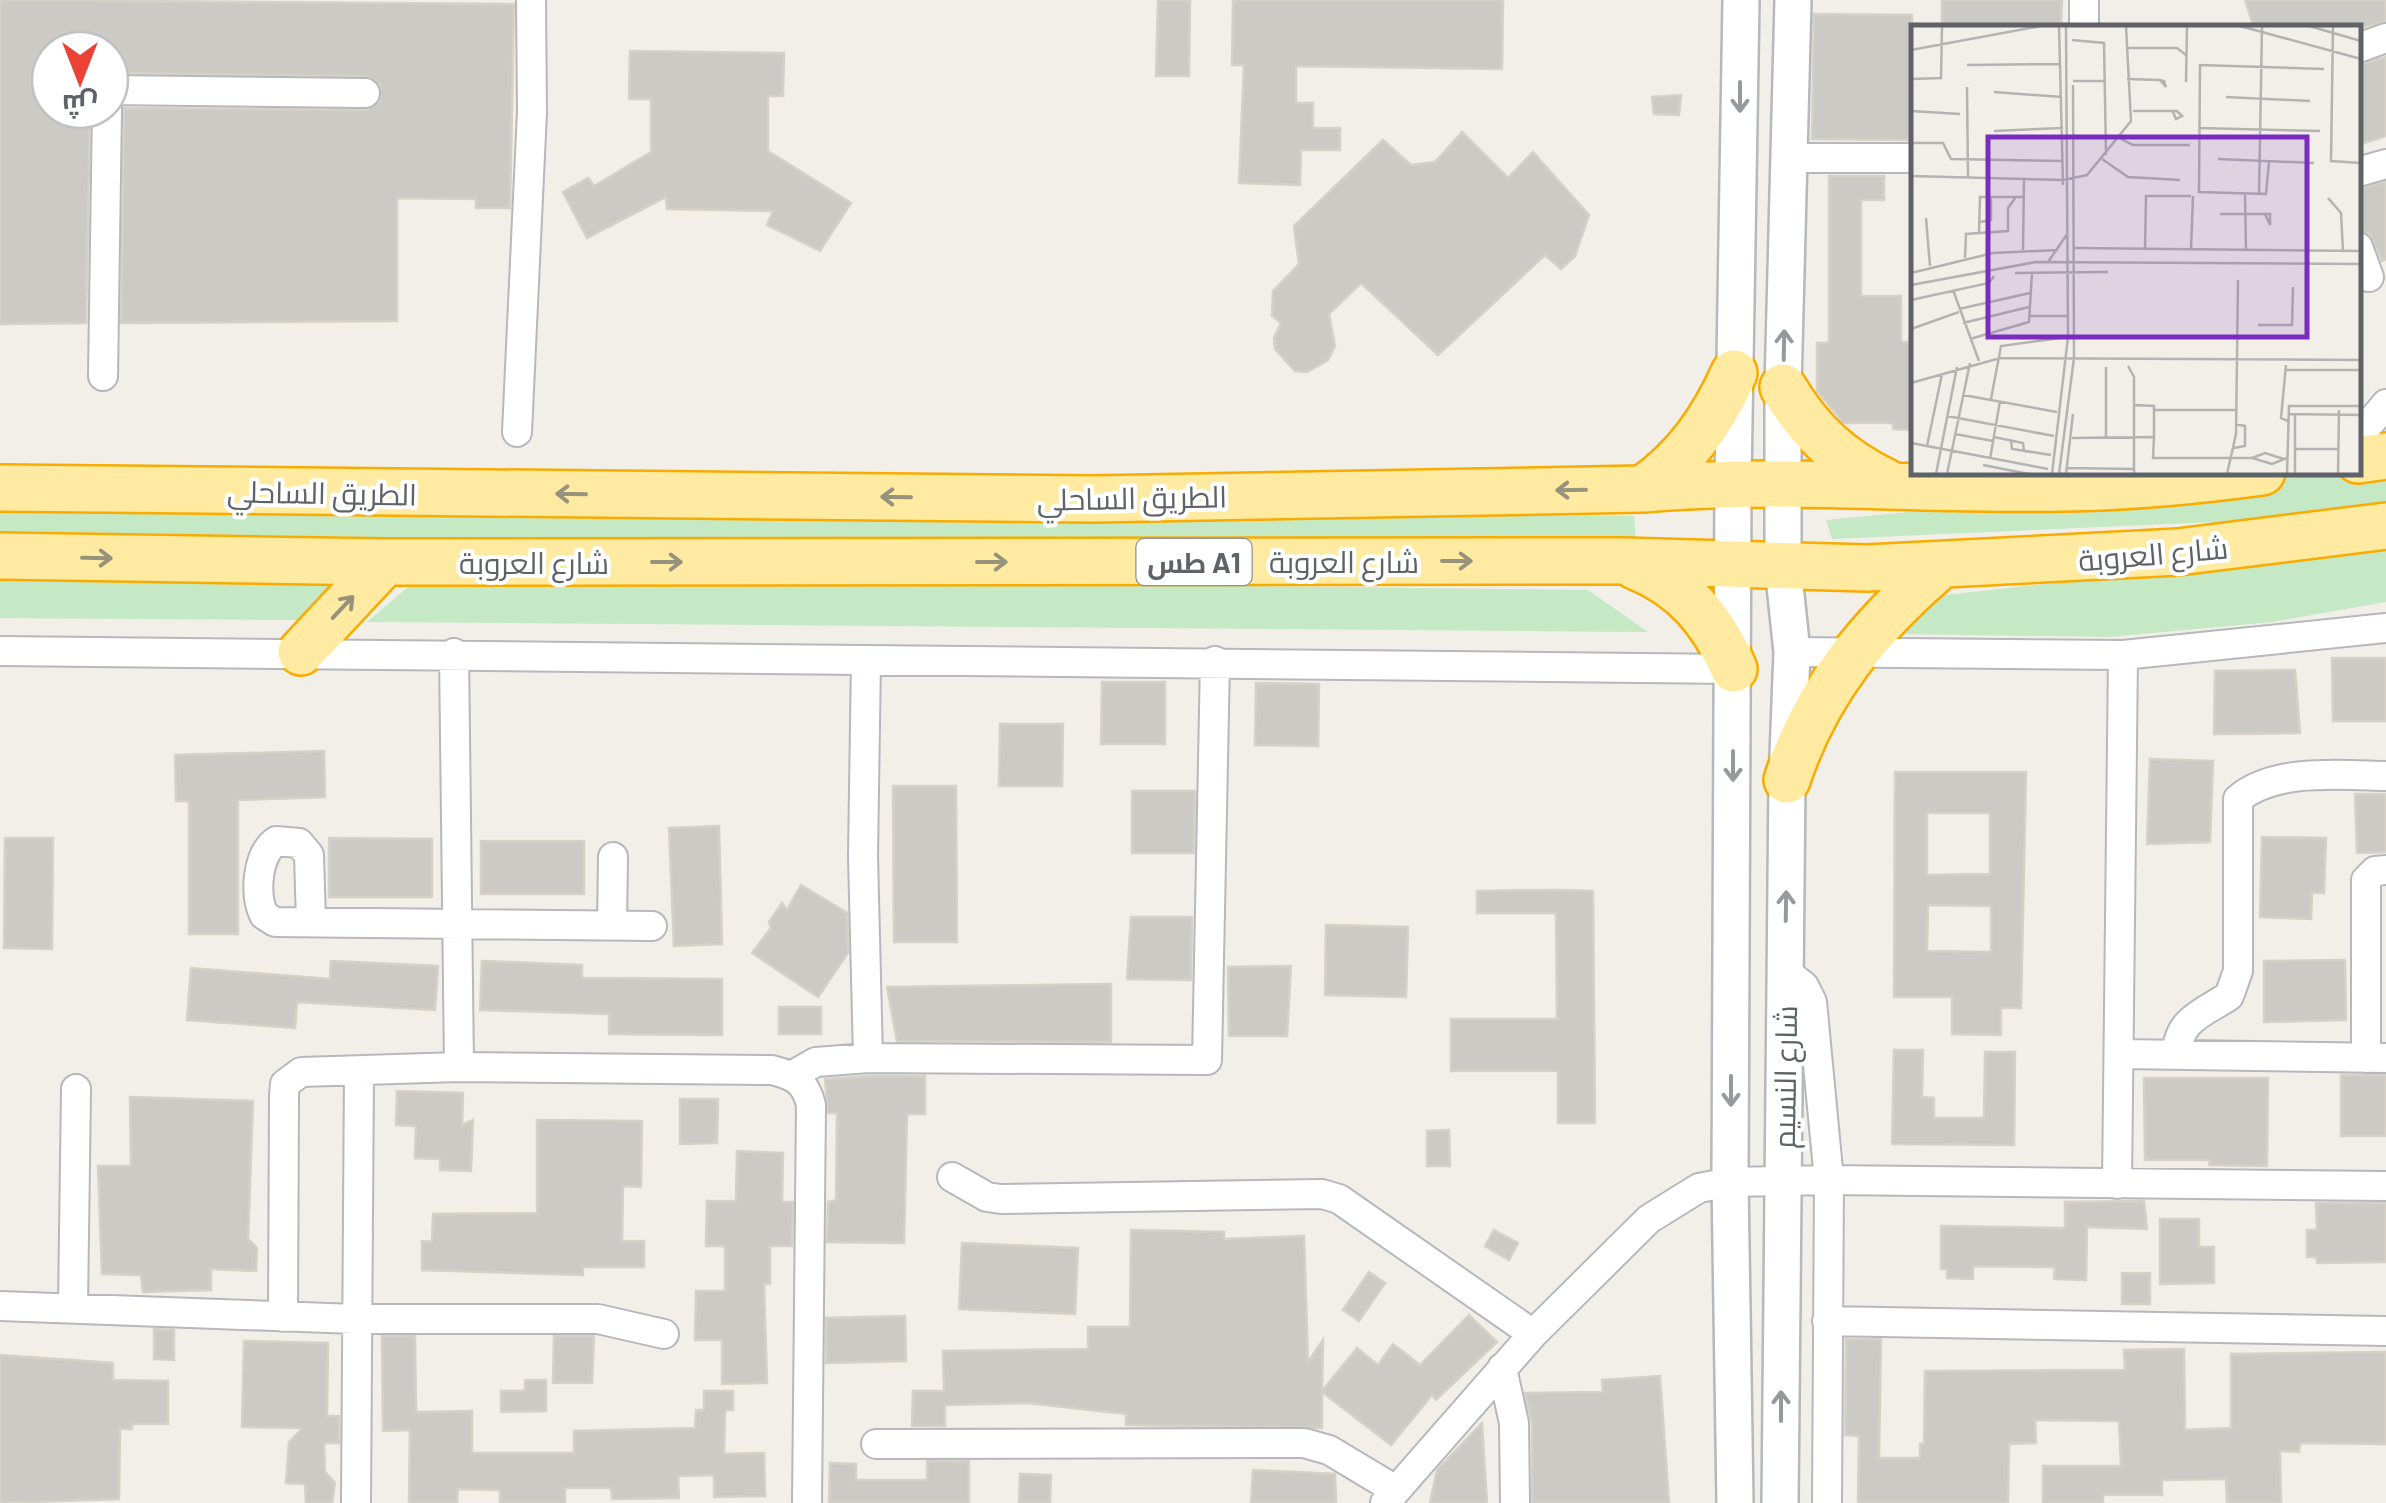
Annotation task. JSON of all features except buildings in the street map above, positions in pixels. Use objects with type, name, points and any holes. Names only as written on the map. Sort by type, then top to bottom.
[{"type":"highway","points":[[1644,489],[1685,453],[1721,401],[1734,372]]},
{"type":"highway","points":[[1783,388],[1816,435],[1850,462],[1888,483]]},
{"type":"highway","points":[[2361,460],[2386,456]]},
{"type":"highway","name":"الطريق الساحلي","points":[[0,488],[1094,499],[1644,489],[1732,482],[2062,480],[2167,485],[2240,475]]},
{"type":"highway","name":"شارع العروبة","points":[[0,556],[384,562],[1624,561],[1783,567],[1940,566],[2178,552],[2386,526]]},
{"type":"highway","points":[[1624,561],[1681,591],[1704,613],[1734,669]]},
{"type":"highway","points":[[301,652],[384,562]]},
{"type":"highway","points":[[1787,780],[1818,704],[1854,652],[1940,566]]},
{"type":"street","points":[[517,432],[532,112],[531,0]]},
{"type":"street","name":"شارع النسيم","points":[[1735,1503],[1730,1182],[1732,482],[1740,0]]},
{"type":"street","name":"شارع النسيم","points":[[1780,1503],[1787,780],[1792,652],[1783,567],[1783,388],[1788,158],[1798,0]]},
{"type":"street","points":[[2361,47],[2386,38]]},
{"type":"street","points":[[130,90],[365,93]]},
{"type":"street","points":[[103,376],[108,130]]},
{"type":"street","points":[[1788,158],[1911,158]]},
{"type":"street","points":[[2361,171],[2386,164]]},
{"type":"street","points":[[2361,434],[2386,404]]},
{"type":"street","points":[[1792,652],[2124,656],[2386,628]]},
{"type":"street","points":[[0,651],[1734,669]]},
{"type":"street","points":[[454,653],[459,1067]]},
{"type":"street","points":[[2117,1184],[2124,656]]},
{"type":"street","points":[[866,660],[863,856],[868,1058]]},
{"type":"street","points":[[794,1076],[816,1062],[868,1058],[1207,1060],[1214,661]]},
{"type":"street","points":[[2177,1055],[2177,1037],[2189,1020],[2229,996],[2238,970],[2238,799],[2251,788],[2318,775],[2386,776]]},
{"type":"street","points":[[612,925],[613,857]]},
{"type":"street","points":[[2121,1054],[2376,1058],[2366,880],[2374,871],[2386,870]]},
{"type":"street","points":[[311,922],[652,926]]},
{"type":"street","points":[[1785,971],[1804,986],[1812,1002],[1829,1180],[1828,1503]]},
{"type":"street","points":[[283,1317],[285,1084],[301,1072],[459,1067],[772,1070],[794,1076],[807,1088],[811,1105],[807,1503]]},
{"type":"street","points":[[356,1503],[359,1070]]},
{"type":"street","points":[[73,1308],[76,1089]]},
{"type":"street","points":[[952,1177],[987,1197],[1001,1199],[1322,1194],[1339,1199],[1533,1334]]},
{"type":"street","points":[[876,1444],[1304,1442],[1329,1450],[1390,1496],[1533,1334],[1649,1219],[1699,1188],[1730,1182],[1829,1180],[2386,1186]]},
{"type":"street","points":[[0,1306],[355,1320],[598,1320],[664,1334]]},
{"type":"street","points":[[1826,1321],[2386,1331]]},
{"type":"street","points":[[1502,1368],[1514,1423],[1515,1503]]},
{"type":"green space","points":[[2386,466],[2386,501],[2260,520],[1832,539],[1826,520],[2294,475],[2361,475],[2361,471]]},
{"type":"green space","points":[[0,500],[1634,516],[1636,541],[611,541],[0,531]]},
{"type":"green space","points":[[2386,547],[2386,602],[2272,622],[2109,637],[1904,634],[1936,596]]},
{"type":"green space","points":[[0,576],[343,578],[299,620],[0,618]]},
{"type":"green space","points":[[421,576],[1588,590],[1648,632],[367,622]]}]
